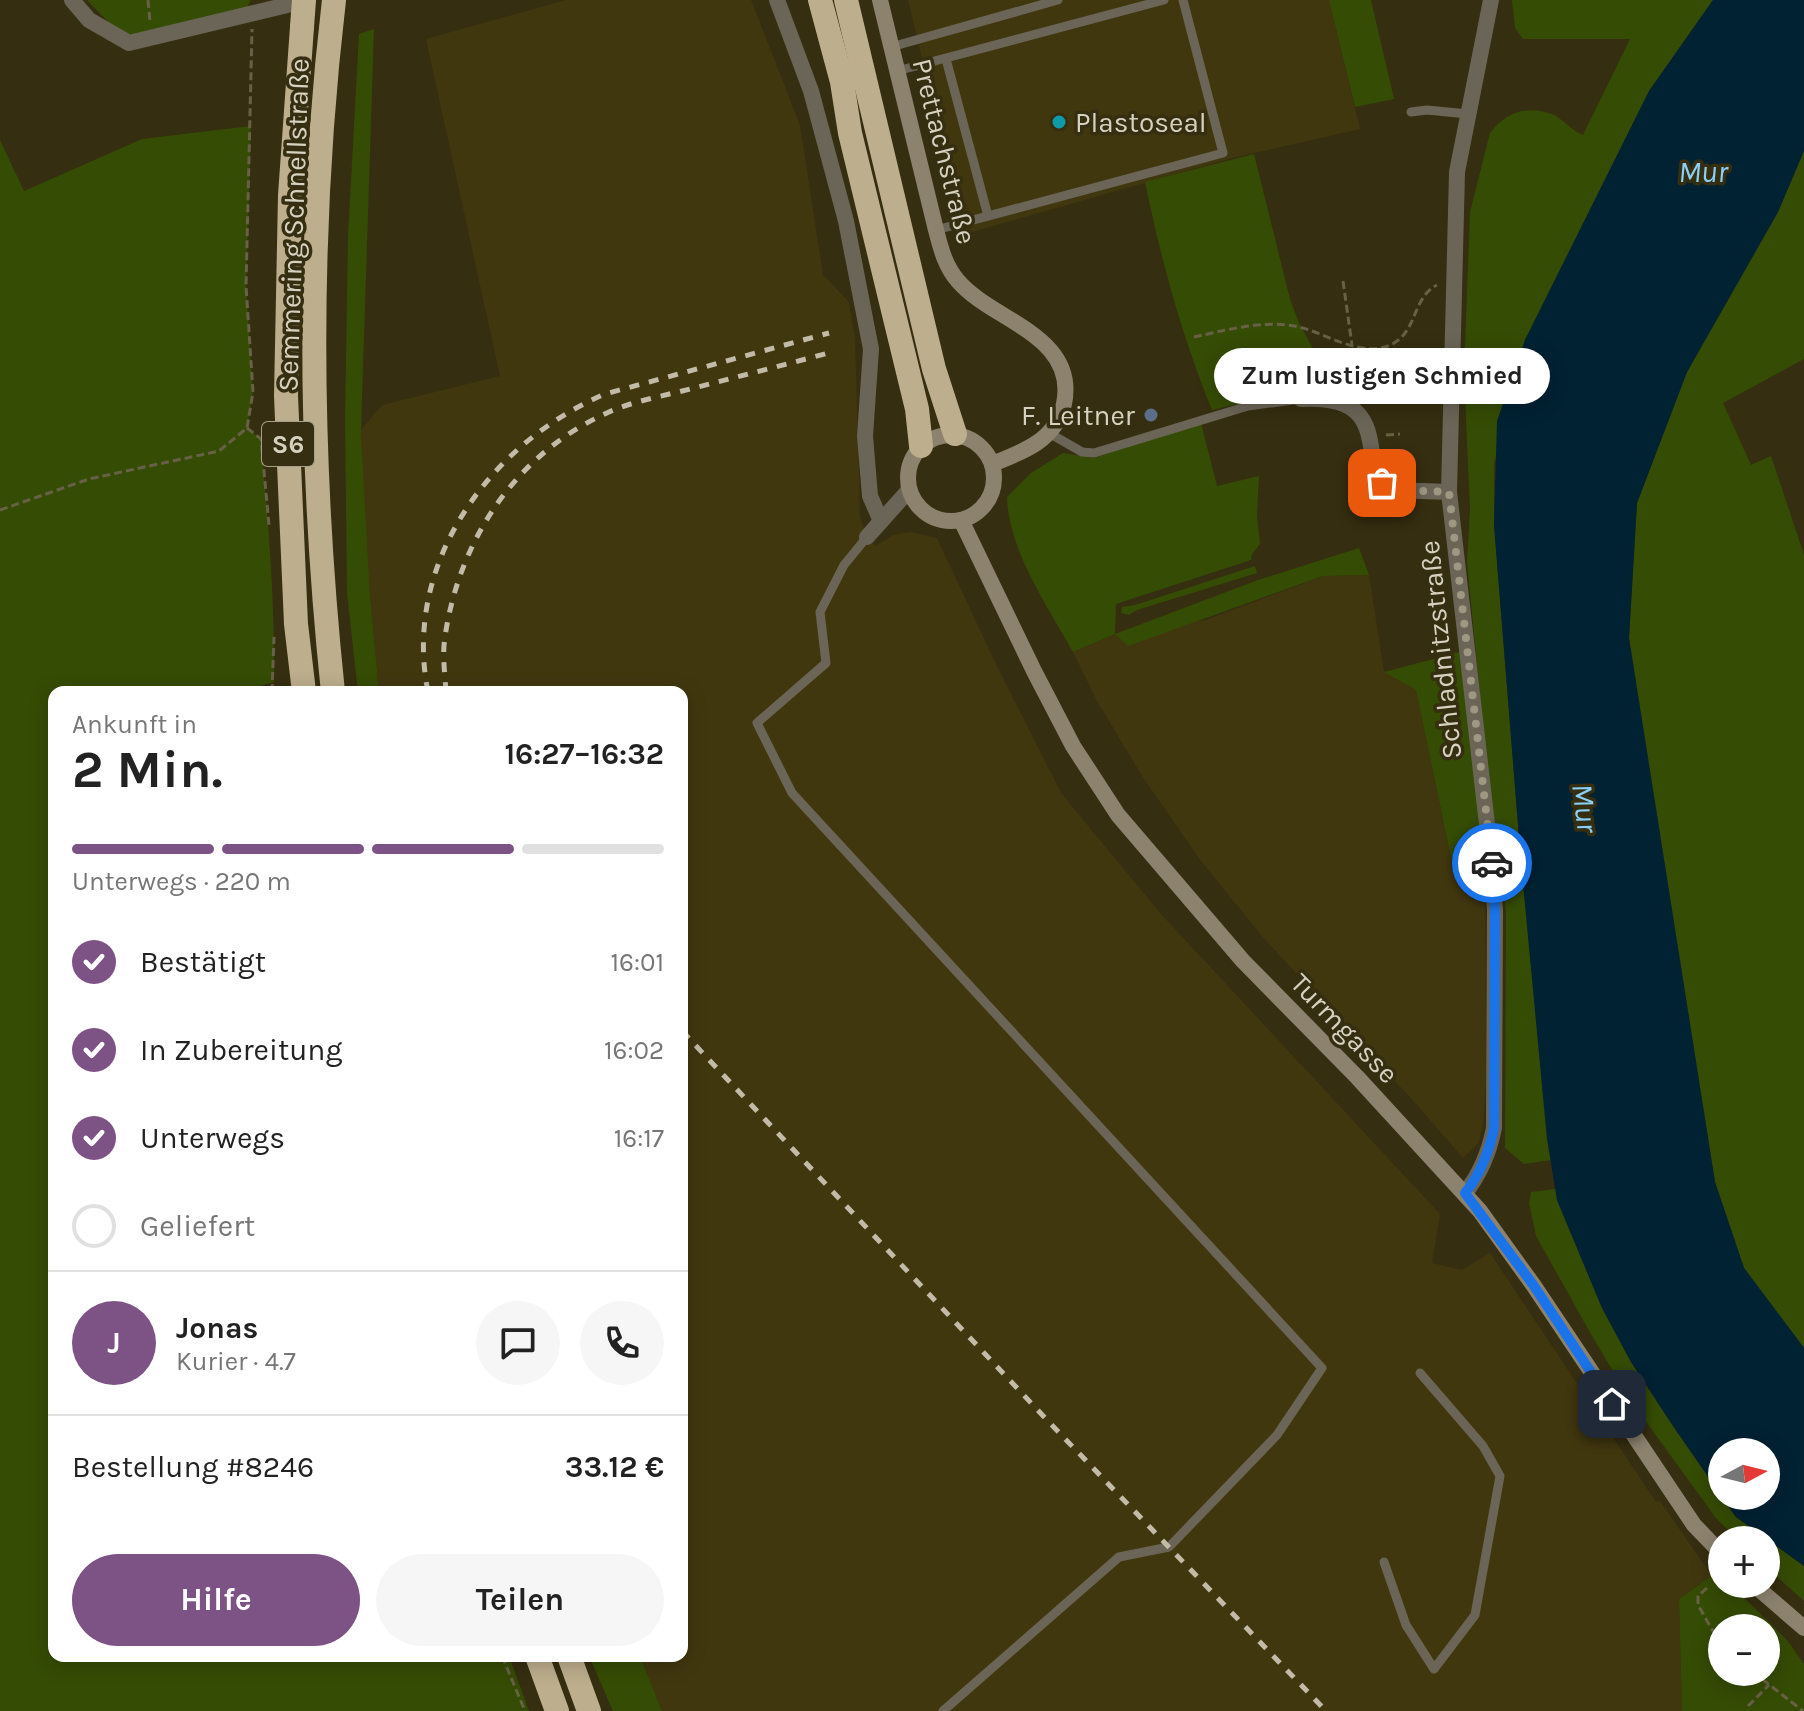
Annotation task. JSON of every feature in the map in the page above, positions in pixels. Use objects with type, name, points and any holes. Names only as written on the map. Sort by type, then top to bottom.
[{"type":"highway","name":"Semmering Schnellstraße","points":[[303,686],[296,624],[286,396],[290,195],[306,0]]},
{"type":"highway","points":[[804,0],[850,133]]},
{"type":"highway","points":[[820,0],[842,82],[850,133],[917,409],[921,446]]},
{"type":"highway","points":[[846,0],[934,369],[955,434]]},
{"type":"highway","name":"Semmering Schnellstraße","points":[[332,686],[326,624],[316,403],[318,208],[335,6]]},
{"type":"highway","points":[[539,1662],[557,1711]]},
{"type":"highway","points":[[571,1662],[589,1711]]},
{"type":"main road","name":"Prettachstraße","points":[[880,0],[942,253],[957,280],[1031,332],[1058,360],[1065,397],[1057,423],[1049,433]]},
{"type":"main road","points":[[992,464],[1028,450],[1049,433]]},
{"type":"main road","points":[[955,434],[971,439],[985,450],[992,464],[994,482],[988,500],[976,513],[961,520],[945,521],[930,516],[918,506],[909,490],[907,473],[912,458],[921,446],[937,436],[955,434]]},
{"type":"main road","name":"Turmgasse","points":[[961,520],[1066,733],[1118,815],[1243,961],[1465,1193],[1534,1286],[1694,1525],[1708,1540]]},
{"type":"main road","points":[[1769,1598],[1804,1628]]},
{"type":"street","points":[[72,0],[89,20],[129,43],[306,0]]},
{"type":"street","points":[[777,0],[811,91],[846,221],[871,349],[865,436],[870,496],[881,521]]},
{"type":"street","name":"Schladnitzstraße","points":[[1465,1193],[1489,1152],[1494,1128],[1495,911],[1449,492],[1457,172],[1491,0]]},
{"type":"street","points":[[1301,399],[1336,401],[1357,413],[1367,427],[1376,471],[1387,487],[1393,490],[1449,492]]},
{"type":"street","points":[[867,537],[909,490]]},
{"type":"lane","points":[[891,47],[1058,0]]},
{"type":"lane","points":[[897,71],[1164,0]]},
{"type":"lane","points":[[936,230],[1223,153],[1183,0]]},
{"type":"lane","points":[[946,59],[988,216]]},
{"type":"lane","points":[[1411,112],[1427,110],[1468,114]]},
{"type":"lane","points":[[1049,433],[1082,452],[1094,453],[1248,406],[1301,399]]},
{"type":"lane","points":[[867,537],[844,565],[820,612],[826,663],[757,723],[792,793],[1322,1368],[1277,1435],[1169,1547],[1119,1557],[943,1711]]},
{"type":"lane","points":[[1384,1562],[1406,1625],[1434,1669],[1475,1615],[1500,1476],[1483,1446],[1420,1373]]},
{"type":"path","points":[[0,510],[89,479],[219,451],[247,428],[253,392],[246,286],[252,14]]},
{"type":"path","points":[[1343,281],[1352,345]]},
{"type":"path","points":[[1194,337],[1284,325],[1365,349],[1382,347],[1396,342],[1409,328],[1423,294],[1435,285],[1455,283]]},
{"type":"path","points":[[247,428],[261,439],[270,538]]},
{"type":"path","points":[[272,686],[274,635]]},
{"type":"path","points":[[1707,1588],[1698,1596],[1698,1605],[1708,1622]]},
{"type":"path","points":[[505,1662],[525,1711]]},
{"type":"path","points":[[1748,1706],[1768,1686]]},
{"type":"path","points":[[1770,1686],[1803,1711]]},
{"type":"shaded area","points":[[566,0],[751,0],[800,125],[823,275],[849,302],[855,339],[860,517],[867,537],[876,546],[893,535],[910,532],[937,538],[1061,793],[1161,914],[1440,1214],[1432,1263],[1462,1270],[1490,1253],[1656,1502],[1660,1501],[1708,1570],[1708,1579],[1679,1599],[1682,1711],[662,1711],[642,1662],[688,1662],[688,686],[378,686],[361,430],[382,405],[500,376],[426,39]]},
{"type":"shaded area","points":[[908,0],[1329,0],[1360,129],[1232,158],[965,234]]},
{"type":"shaded area","points":[[1369,575],[1384,671],[1416,690],[1454,872],[1485,870],[1486,1078],[1483,1123],[1479,1142],[1463,1158],[1262,936],[1201,861],[1142,776],[1097,701],[1073,652],[1115,634],[1206,620],[1323,576]]},
{"type":"green space","points":[[87,0],[251,0],[243,15],[129,43]]},
{"type":"green space","points":[[1329,0],[1371,0],[1394,99],[1355,107]]},
{"type":"green space","points":[[1512,0],[1713,0],[1649,91],[1525,340],[1494,464],[1494,525],[1521,862],[1551,1160],[1524,1164],[1505,1148],[1506,913],[1487,767],[1467,562],[1470,510],[1464,373],[1470,212],[1490,133],[1496,126],[1517,112],[1534,110],[1556,116],[1583,135],[1630,39],[1523,39],[1515,28]]},
{"type":"green space","points":[[374,29],[361,430],[378,686],[357,686],[347,593],[345,420],[348,235],[359,34]]},
{"type":"green space","points":[[251,126],[246,286],[253,392],[247,428],[261,439],[272,590],[274,682],[260,686],[48,686],[48,1662],[511,1662],[529,1711],[0,1711],[0,140],[24,191],[142,139]]},
{"type":"green space","points":[[1804,151],[1804,359],[1723,403],[1751,465],[1771,456],[1804,555],[1804,1348],[1744,1268],[1715,1182],[1629,638],[1637,503],[1687,372],[1778,212]]},
{"type":"green space","points":[[1254,154],[1290,299],[1299,323],[1331,382],[1212,410],[1173,298],[1145,182]]},
{"type":"green space","points":[[1201,423],[1217,486],[1259,476],[1257,516],[1260,544],[1251,560],[1116,604],[1115,634],[1073,652],[1022,557],[1009,517],[1007,497],[1031,473],[1063,453],[1094,458]]},
{"type":"green space","points":[[1359,548],[1369,575],[1323,576],[1128,646],[1115,634],[1258,580]]},
{"type":"green space","points":[[1255,566],[1257,573],[1129,615],[1121,613],[1122,607]]},
{"type":"green space","points":[[1460,652],[1485,870],[1454,872],[1416,690],[1384,672]]},
{"type":"green space","points":[[1556,1189],[1557,1200],[1602,1308],[1631,1362],[1708,1477],[1708,1507],[1631,1401],[1592,1336],[1536,1236],[1529,1203],[1531,1192]]},
{"type":"green space","points":[[1710,1510],[1731,1510],[1748,1526],[1724,1526]]},
{"type":"green space","points":[[1780,1549],[1804,1566],[1804,1601],[1780,1580]]},
{"type":"green space","points":[[1708,1578],[1708,1598],[1744,1598],[1761,1614],[1708,1614],[1708,1686],[1780,1686],[1780,1633],[1804,1664],[1804,1711],[1682,1711],[1679,1599]]},
{"type":"green space","points":[[592,1662],[642,1662],[662,1711],[613,1711]]},
{"type":"water","name":"Mur","points":[[1713,0],[1804,0],[1804,151],[1778,212],[1687,372],[1637,503],[1629,638],[1715,1182],[1744,1268],[1804,1348],[1804,1566],[1780,1549],[1780,1526],[1748,1526],[1731,1510],[1780,1510],[1780,1438],[1708,1438],[1708,1477],[1631,1362],[1602,1308],[1557,1200],[1547,1139],[1521,862],[1494,525],[1497,421],[1525,340],[1649,91]]},
{"type":"railway","points":[[427,686],[423,644],[429,598],[442,554],[464,513],[492,476],[525,443],[563,416],[605,394],[829,333]]},
{"type":"railway","points":[[446,686],[445,637],[463,567],[497,504],[546,451],[576,429],[619,408],[832,352]]},
{"type":"railway","points":[[688,1037],[1048,1421],[1326,1711]]},
{"type":"way so far","points":[[1382,483],[1393,490],[1449,492],[1476,746],[1492,863]]},
{"type":"place","name":"Plastoseal","points":[[1059,122]]},
{"type":"place","name":"F. Leitner","points":[[1151,415]]},
{"type":"place","name":"Zum lustigen Schmied","points":[[1382,483]]},
{"type":"route","points":[[1492,863],[1495,911],[1494,1128],[1489,1152],[1465,1193],[1534,1286],[1612,1404]]}]
